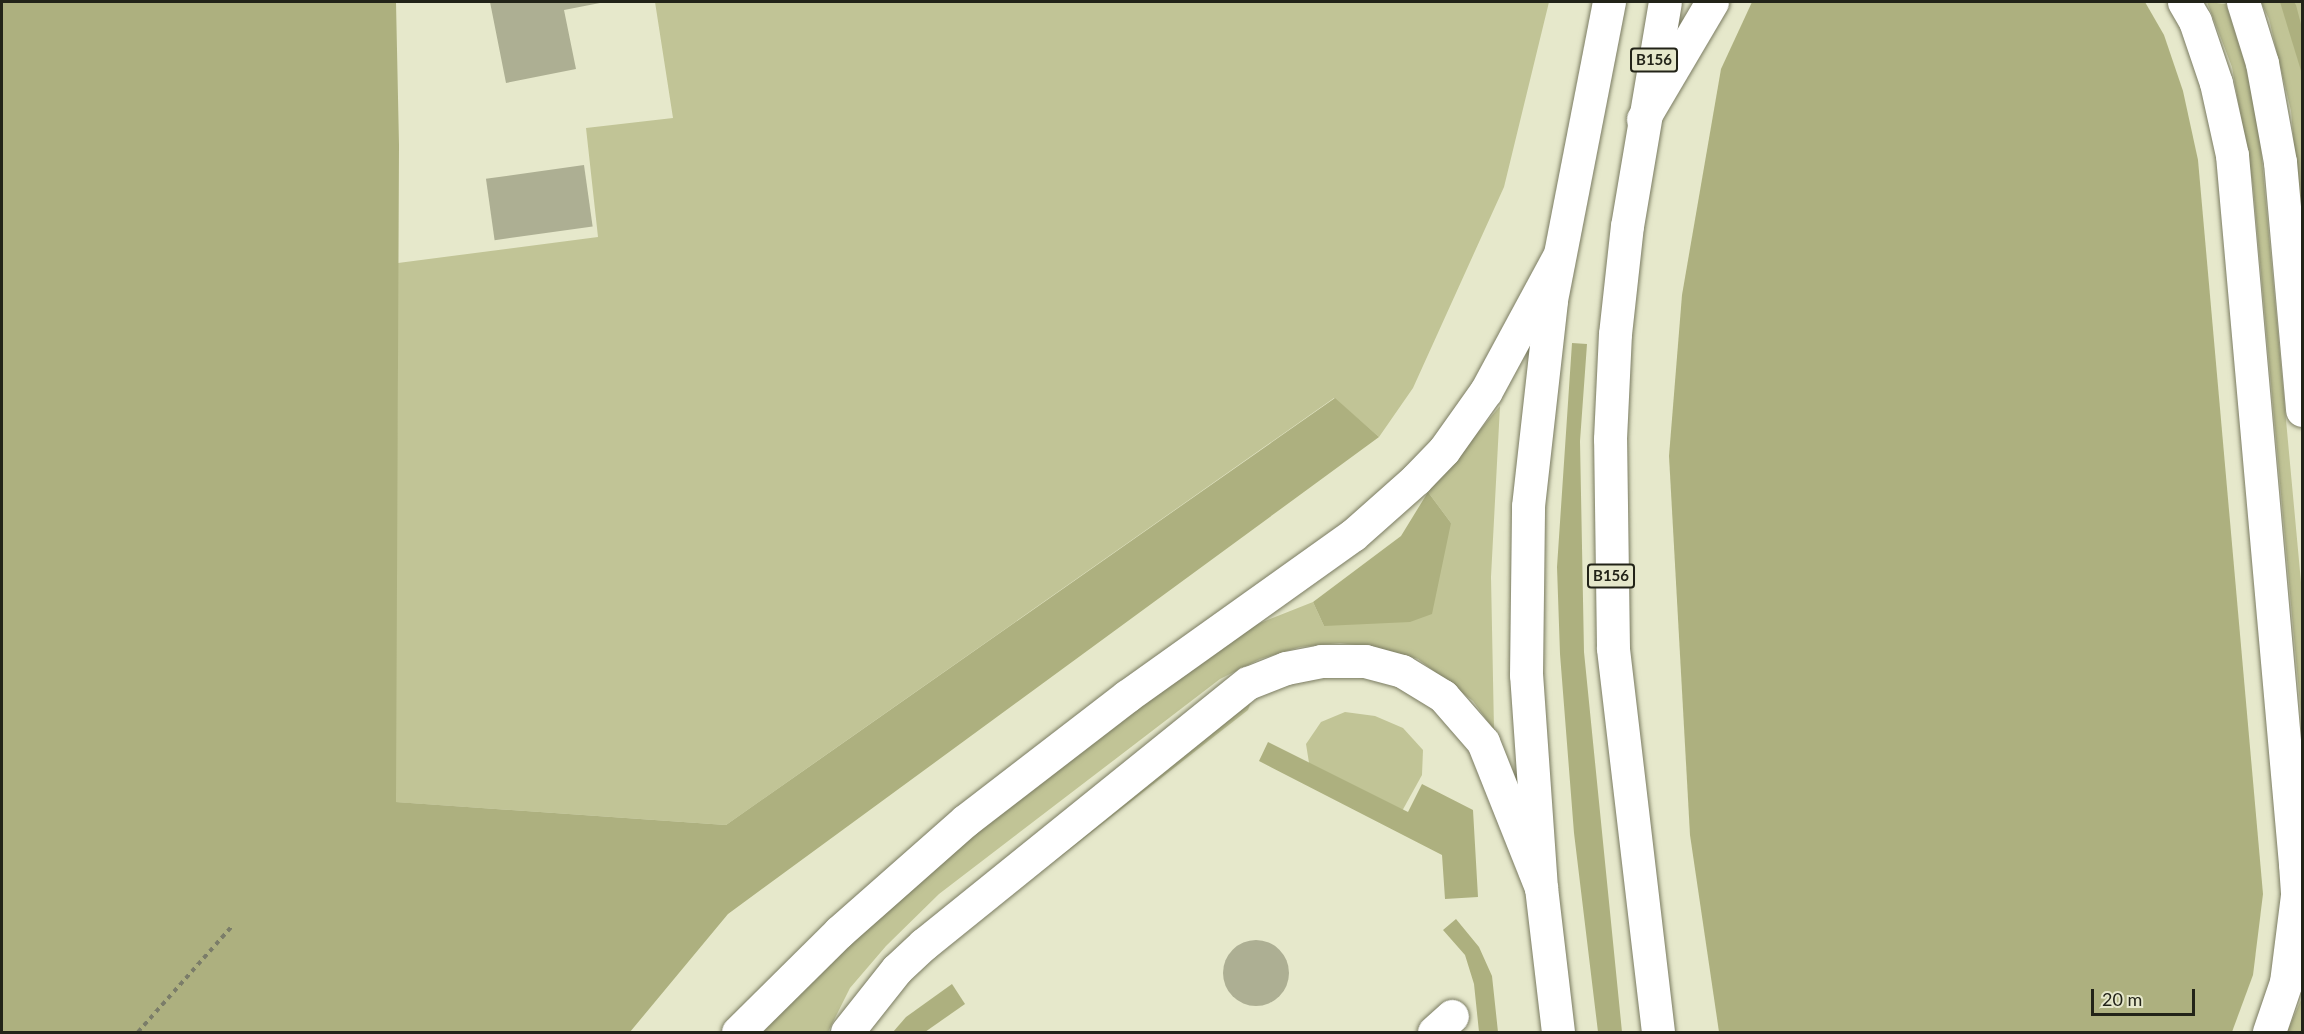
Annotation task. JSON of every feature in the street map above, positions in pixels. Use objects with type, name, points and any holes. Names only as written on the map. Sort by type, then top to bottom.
[{"type":"main road","points":[[1558,1032],[1541,888],[1526,675],[1526,553],[1540,373],[1558,258],[1609,2]]},
{"type":"main road","name":"B156","points":[[1658,1032],[1613,648],[1611,574],[1615,334],[1643,119],[1665,2]]},
{"type":"main road","points":[[1643,119],[1712,2]]},
{"type":"main road","points":[[2184,2],[2195,21],[2216,83],[2232,155],[2295,864],[2297,895],[2286,982],[2269,1032]]},
{"type":"main road","points":[[2243,2],[2262,63],[2280,162],[2302,410]]},
{"type":"main road","points":[[738,1032],[839,932],[966,820],[1127,696],[1353,535],[1416,479],[1444,450],[1486,391],[1558,258]]},
{"type":"main road","points":[[847,1032],[897,969],[947,924],[1248,683],[1286,668],[1321,661],[1365,661],[1402,671],[1443,696],[1483,742],[1541,888]]},
{"type":"path","points":[[138,1032],[232,926]]},
{"type":"green space","points":[[2,2],[396,2],[399,145],[396,802],[726,825],[1335,398],[1379,437],[728,914],[630,1032],[2,1032]]},
{"type":"green space","points":[[655,2],[1549,2],[1504,187],[1413,388],[1379,437],[1334,398],[726,825],[395,802],[398,263],[598,237],[586,128],[673,118]]},
{"type":"green space","points":[[1752,2],[2145,2],[2164,35],[2183,91],[2198,160],[2263,894],[2253,975],[2232,1032],[1719,1032],[1690,835],[1669,456],[1682,295],[1721,69]]},
{"type":"green space","points":[[2207,2],[2226,4],[2245,64],[2259,128],[2302,593],[2302,726],[2253,185],[2232,67]]},
{"type":"green space","points":[[2261,2],[2302,2],[2302,236],[2291,111],[2269,19]]},
{"type":"green space","points":[[2280,2],[2294,2],[2296,5],[2302,28],[2302,74]]},
{"type":"green space","points":[[1572,343],[1587,344],[1580,441],[1584,652],[1622,1032],[1598,1032],[1574,833],[1560,654],[1557,567]]},
{"type":"green space","points":[[1500,406],[1491,577],[1494,730],[1473,701],[1418,659],[1379,648],[1340,643],[1300,647],[1260,659],[1220,679],[939,894],[886,946],[850,988],[828,1032],[763,1032],[848,943],[1059,764],[1250,627],[1313,602],[1324,626],[1451,523],[1428,492]]},
{"type":"green space","points":[[1428,492],[1451,523],[1432,614],[1410,622],[1324,626],[1313,602],[1401,536]]},
{"type":"green space","points":[[1251,702],[1248,710],[954,940]]},
{"type":"green space","points":[[1345,712],[1375,716],[1403,728],[1423,750],[1422,775],[1401,813],[1310,769],[1306,744],[1321,722]]},
{"type":"green space","points":[[1268,742],[1408,812],[1422,784],[1473,810],[1478,897],[1445,899],[1442,855],[1259,761]]},
{"type":"green space","points":[[1456,919],[1479,947],[1492,976],[1498,1032],[1479,1032],[1474,984],[1465,955],[1443,930]]},
{"type":"green space","points":[[952,984],[965,1004],[925,1032],[893,1032],[906,1017]]},
{"type":"green space","points":[[2302,991],[2302,1032],[2287,1032],[2301,1000]]},
{"type":"building","points":[[490,2],[600,3],[564,10],[576,69],[506,83]]},
{"type":"building","points":[[584,165],[593,226],[495,240],[486,179]]},
{"type":"building","points":[[1256,940],[1268,943],[1279,950],[1286,961],[1289,973],[1286,985],[1279,996],[1268,1003],[1256,1006],[1244,1003],[1233,996],[1226,985],[1223,973],[1226,961],[1233,950],[1244,943]]}]
